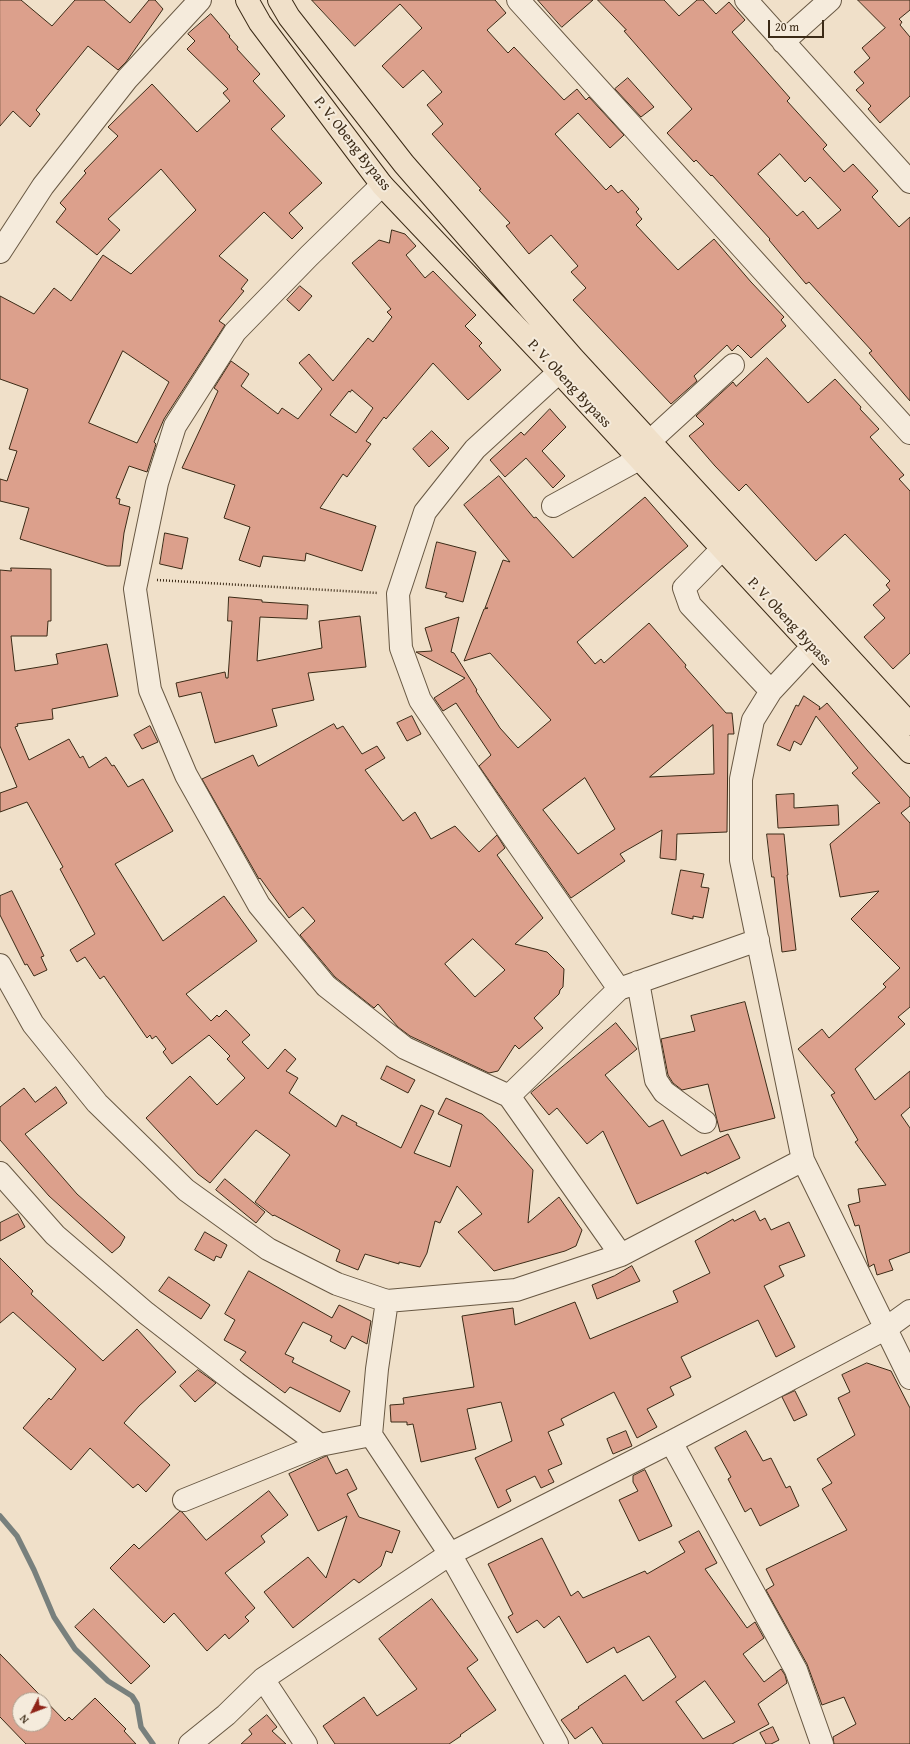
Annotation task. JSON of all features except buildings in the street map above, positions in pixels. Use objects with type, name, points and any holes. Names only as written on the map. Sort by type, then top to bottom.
[{"type":"highway","name":"P. V. Obeng Bypass","points":[[247,0],[260,23],[382,185],[559,372],[910,752]]},
{"type":"highway","name":"P. V. Obeng Bypass","points":[[279,0],[289,17],[404,164],[573,358],[910,724]]},
{"type":"street","points":[[0,252],[43,186],[122,84],[200,0]]},
{"type":"street","points":[[518,0],[910,433]]},
{"type":"street","points":[[746,0],[910,182]]},
{"type":"street","points":[[783,42],[830,0]]},
{"type":"street","points":[[382,185],[309,256],[235,332],[175,426],[157,484],[135,589],[150,690],[186,775],[259,905],[326,986],[405,1048],[509,1096],[621,1255]]},
{"type":"street","points":[[650,441],[733,365]]},
{"type":"street","points":[[559,372],[475,449],[425,512],[398,594],[401,648],[420,700],[501,820],[628,986],[656,1080],[664,1092],[705,1122]]},
{"type":"street","points":[[553,506],[639,459]]},
{"type":"street","points":[[722,549],[684,588],[690,605],[771,691]]},
{"type":"street","points":[[812,647],[771,691],[753,720],[741,779],[741,860],[803,1160],[910,1378]]},
{"type":"street","points":[[509,1096],[628,986],[758,940]]},
{"type":"street","points":[[0,964],[32,1024],[97,1103],[186,1190],[268,1249],[337,1284],[387,1301],[516,1290],[621,1255],[803,1160]]},
{"type":"street","points":[[0,1173],[61,1240],[146,1313],[236,1383],[320,1445]]},
{"type":"street","points":[[387,1301],[371,1435],[450,1554],[557,1744]]},
{"type":"street","points":[[190,1744],[226,1716],[263,1679],[450,1554],[671,1442],[885,1329],[910,1311]]},
{"type":"street","points":[[184,1500],[320,1445],[371,1435]]},
{"type":"street","points":[[671,1442],[796,1670],[822,1744]]},
{"type":"street","points":[[263,1679],[306,1744]]},
{"type":"path","points":[[137,579],[398,594]]},
{"type":"waterway","points":[[0,1516],[17,1536],[34,1570],[54,1617],[75,1649],[108,1681],[132,1696],[137,1704],[141,1727],[153,1744]]}]
